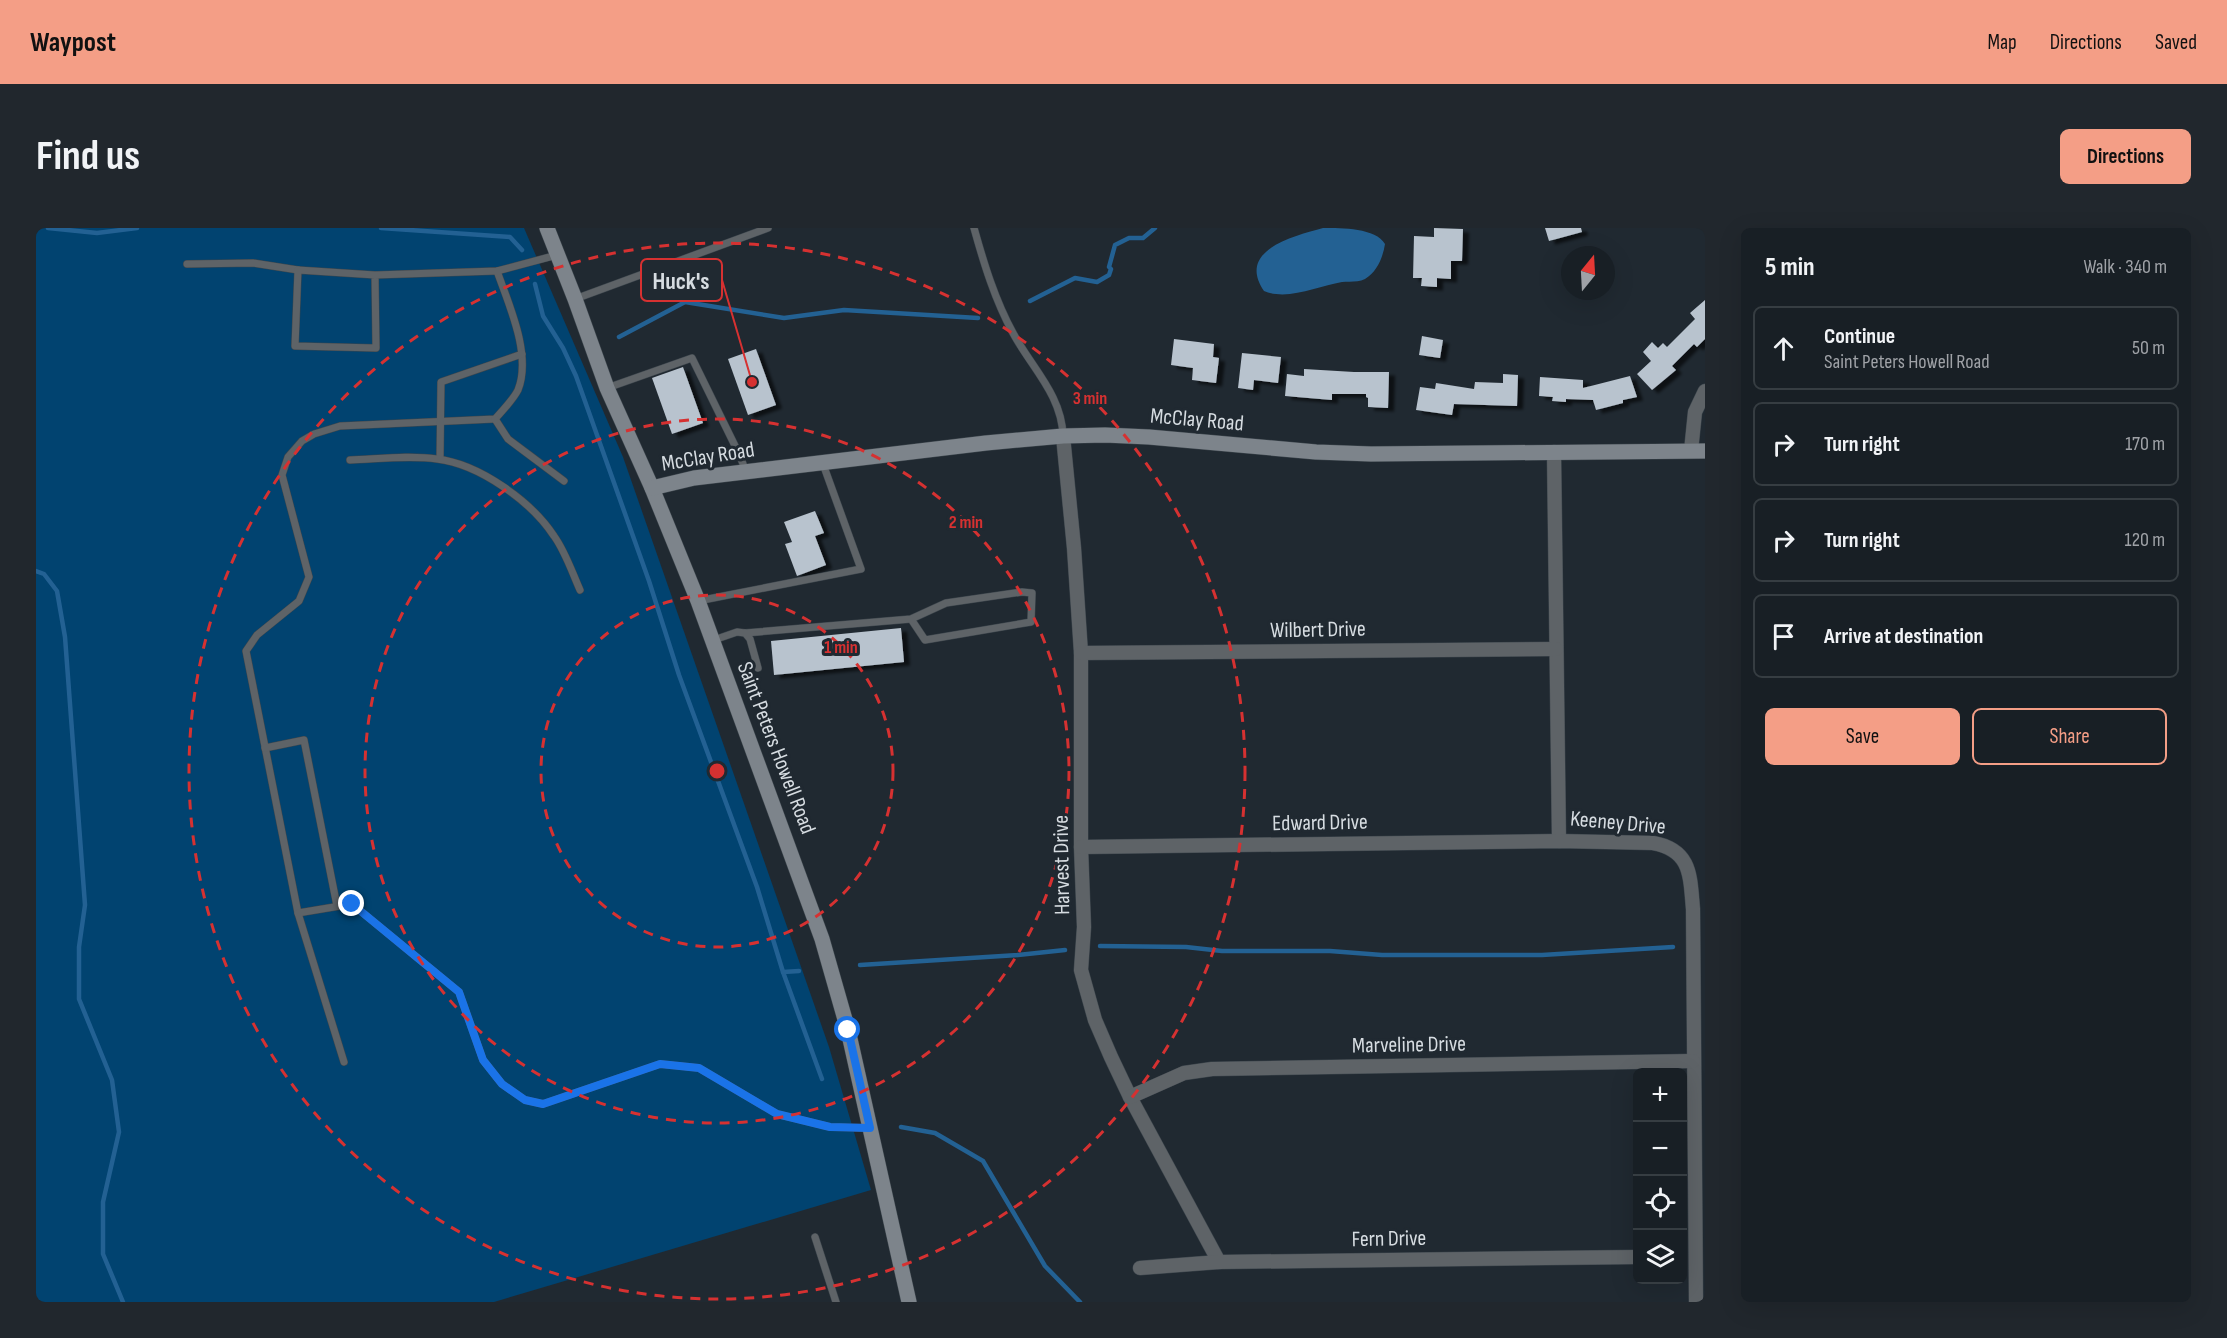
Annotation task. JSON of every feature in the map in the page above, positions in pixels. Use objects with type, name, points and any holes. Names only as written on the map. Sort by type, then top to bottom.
[{"type":"main road","name":"Saint Peters Howell Road","points":[[547,228],[608,388],[698,601],[822,939],[848,1030],[909,1302]]},
{"type":"main road","name":"McClay Road","points":[[652,488],[694,478],[1063,436],[1149,437],[1316,452],[1698,451]]},
{"type":"street","points":[[1698,451],[1695,411],[1705,391]]},
{"type":"street","name":"Harvest Drive","points":[[1063,436],[1081,653],[1081,847],[1084,927],[1081,970],[1095,1020],[1130,1097],[1219,1262]]},
{"type":"street","name":"Keeney Drive","points":[[1554,452],[1559,841],[1665,845],[1685,861],[1690,872],[1693,909],[1693,1061],[1688,1257],[1696,1302]]},
{"type":"street","name":"Wilbert Drive","points":[[1081,653],[1556,649]]},
{"type":"street","name":"Edward Drive","points":[[1081,847],[1559,841]]},
{"type":"street","name":"Marveline Drive","points":[[1130,1097],[1184,1074],[1212,1069],[1693,1061]]},
{"type":"street","name":"Fern Drive","points":[[1140,1268],[1219,1262],[1633,1257]]},
{"type":"lane","points":[[575,299],[768,228]]},
{"type":"lane","points":[[974,228],[997,299],[1009,325],[1054,397],[1063,419],[1063,436]]},
{"type":"lane","points":[[187,264],[253,263],[298,270],[375,275],[497,271],[557,255]]},
{"type":"lane","points":[[298,270],[296,346],[376,348],[375,275]]},
{"type":"lane","points":[[344,1062],[298,913],[246,651],[257,635],[299,601],[309,577],[282,475],[288,457],[302,441],[314,434],[340,426],[495,420],[518,390],[523,359],[514,322],[497,271]]},
{"type":"lane","points":[[440,459],[441,382],[522,354]]},
{"type":"lane","points":[[608,388],[692,358],[746,473]]},
{"type":"lane","points":[[495,420],[508,439],[564,481]]},
{"type":"lane","points":[[350,460],[425,457],[461,465],[490,478],[534,512],[555,536],[580,590]]},
{"type":"lane","points":[[698,601],[861,569],[823,464]]},
{"type":"lane","points":[[711,641],[736,632],[911,619],[946,603],[1022,592],[1032,593],[1031,622],[925,640],[911,619]]},
{"type":"lane","points":[[745,633],[750,639],[758,668]]},
{"type":"lane","points":[[265,748],[304,740],[337,906]]},
{"type":"lane","points":[[298,913],[352,904],[459,992],[483,1060],[502,1084],[525,1100],[543,1104],[660,1064],[699,1068],[777,1114],[830,1127],[870,1128]]},
{"type":"lane","points":[[815,1237],[836,1302]]},
{"type":"shaded area","points":[[36,228],[524,228],[623,457],[829,1047],[871,1190],[494,1302],[36,1302]]},
{"type":"shaded area","points":[[1323,228],[1358,230],[1381,239],[1385,244],[1384,249],[1379,264],[1373,272],[1359,281],[1342,282],[1293,294],[1273,294],[1264,291],[1257,277],[1257,265],[1263,255],[1284,241]]},
{"type":"building","points":[[1434,228],[1463,229],[1462,261],[1451,261],[1451,279],[1437,278],[1437,287],[1421,286],[1422,278],[1413,278],[1414,236],[1434,237]]},
{"type":"building","points":[[1545,228],[1581,228],[1582,232],[1549,241]]},
{"type":"building","points":[[1705,300],[1705,339],[1697,347],[1694,344],[1672,366],[1676,370],[1652,390],[1637,374],[1651,361],[1643,352],[1652,342],[1658,348],[1663,343],[1667,347],[1695,319],[1690,313]]},
{"type":"building","points":[[1422,336],[1443,340],[1440,358],[1419,355]]},
{"type":"building","points":[[1174,339],[1214,344],[1213,357],[1219,358],[1216,383],[1192,380],[1193,368],[1171,365]]},
{"type":"building","points":[[756,349],[776,405],[748,415],[728,359]]},
{"type":"building","points":[[1242,353],[1281,357],[1278,383],[1254,380],[1253,390],[1238,388]]},
{"type":"building","points":[[683,367],[703,423],[672,434],[652,378]]},
{"type":"building","points":[[1304,369],[1389,372],[1388,408],[1368,407],[1366,394],[1332,394],[1332,400],[1285,396],[1287,374],[1304,376]]},
{"type":"building","points":[[1503,374],[1518,375],[1517,406],[1454,404],[1452,415],[1416,410],[1420,387],[1435,389],[1436,383],[1474,389],[1475,382],[1503,383]]},
{"type":"building","points":[[1630,376],[1637,397],[1596,410],[1593,400],[1552,401],[1553,397],[1539,396],[1540,377],[1583,380],[1583,388]]},
{"type":"building","points":[[815,511],[824,533],[815,536],[826,565],[797,576],[785,544],[792,542],[784,522]]},
{"type":"building","points":[[901,628],[904,662],[774,675],[771,641]]},
{"type":"waterway","points":[[48,228],[97,233],[137,228]]},
{"type":"waterway","points":[[381,228],[510,237],[522,250]]},
{"type":"waterway","points":[[1030,301],[1075,278],[1097,282],[1109,275],[1115,245],[1129,238],[1143,238],[1155,228]]},
{"type":"waterway","points":[[535,284],[543,316],[563,348],[576,376],[649,581],[679,675],[757,887],[783,972],[822,1079]]},
{"type":"waterway","points":[[619,337],[685,302],[784,318],[844,310],[978,318]]},
{"type":"waterway","points":[[36,571],[44,574],[57,591],[65,637],[85,905],[79,947],[79,999],[112,1080],[119,1132],[103,1202],[103,1254],[123,1302]]},
{"type":"waterway","points":[[1100,946],[1186,947],[1222,951],[1330,951],[1382,955],[1542,955],[1673,947]]},
{"type":"waterway","points":[[860,965],[1065,950]]},
{"type":"waterway","points":[[783,972],[799,971]]},
{"type":"waterway","points":[[901,1127],[935,1133],[983,1161],[1045,1266],[1080,1302]]},
{"type":"place","name":"Huck's","points":[[752,382]]},
{"type":"route","points":[[352,904],[459,992],[483,1060],[502,1084],[525,1100],[543,1104],[660,1064],[699,1068],[777,1114],[830,1127],[870,1128],[848,1030]]}]
